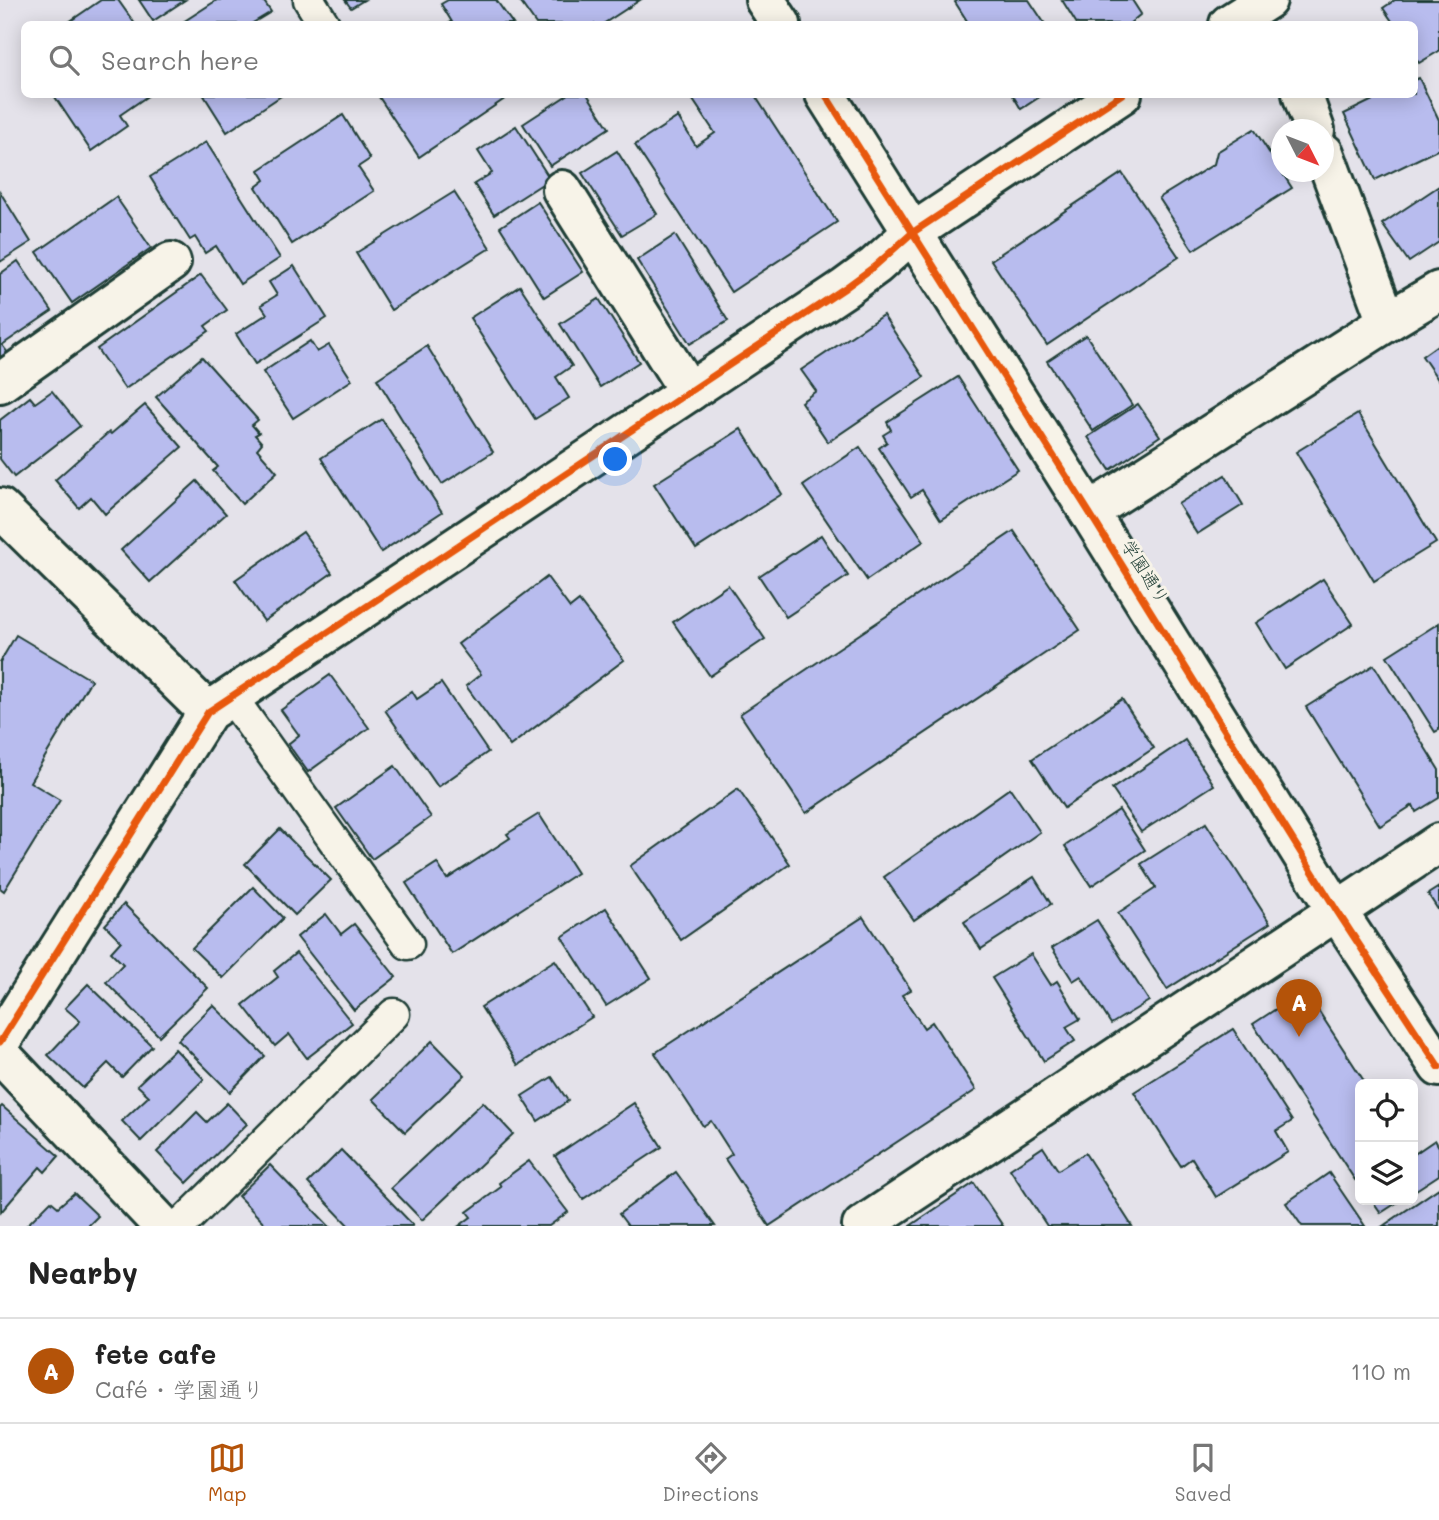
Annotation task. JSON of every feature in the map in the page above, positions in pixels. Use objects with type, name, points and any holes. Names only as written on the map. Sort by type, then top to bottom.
[{"type":"street","points":[[765,0],[779,21]]},
{"type":"street","points":[[1234,21],[1266,0],[1274,21]]},
{"type":"street","name":"学園通り","points":[[827,98],[1337,911],[1439,1067]]},
{"type":"street","points":[[0,1042],[220,705],[845,288],[912,233],[1116,98]]},
{"type":"street","points":[[1303,98],[1311,119]]},
{"type":"street","points":[[1334,180],[1387,322]]},
{"type":"street","points":[[562,190],[689,392]]},
{"type":"street","points":[[0,383],[171,262]]},
{"type":"street","points":[[1089,513],[1439,291]]},
{"type":"street","points":[[0,508],[220,705]]},
{"type":"street","points":[[862,1226],[1439,843]]},
{"type":"street","points":[[0,1054],[163,1226]]},
{"type":"lane","points":[[309,0],[322,21]]},
{"type":"lane","points":[[220,705],[408,944]]},
{"type":"lane","points":[[180,1226],[394,1014]]},
{"type":"building","points":[[101,0],[118,0],[133,21],[70,21]]},
{"type":"building","points":[[139,0],[185,0],[153,21]]},
{"type":"building","points":[[217,0],[263,0],[271,12],[256,21],[185,21]]},
{"type":"building","points":[[345,0],[364,0],[351,8]]},
{"type":"building","points":[[448,0],[496,0],[511,21],[451,21],[441,4]]},
{"type":"building","points":[[519,0],[640,0],[608,21],[534,21]]},
{"type":"building","points":[[1029,0],[1043,21],[967,21],[955,2]]},
{"type":"building","points":[[1062,0],[1132,0],[1141,14],[1133,21],[1075,21]]},
{"type":"building","points":[[1395,0],[1439,0],[1439,51],[1419,63],[1418,21],[1392,21],[1383,8]]},
{"type":"building","points":[[1418,78],[1439,120],[1439,149],[1375,180],[1344,114],[1377,98],[1418,98]]},
{"type":"building","points":[[56,98],[145,98],[120,115],[127,126],[91,151]]},
{"type":"building","points":[[206,98],[278,98],[227,132]]},
{"type":"building","points":[[380,98],[506,98],[419,157]]},
{"type":"building","points":[[563,98],[590,98],[609,128],[550,166],[523,124]]},
{"type":"building","points":[[692,98],[757,98],[837,222],[731,292],[635,145],[678,117],[696,146],[715,133]]},
{"type":"building","points":[[1014,98],[1038,98],[1021,109]]},
{"type":"building","points":[[343,115],[370,159],[358,167],[374,191],[292,244],[256,187],[265,180],[259,170]]},
{"type":"building","points":[[516,126],[550,179],[494,215],[474,184],[492,173],[478,151]]},
{"type":"building","points":[[1254,129],[1271,155],[1271,182],[1288,182],[1292,188],[1193,250],[1159,198],[1214,164],[1217,152]]},
{"type":"building","points":[[206,142],[280,258],[240,284],[216,246],[205,253],[195,237],[190,240],[150,177]]},
{"type":"building","points":[[617,151],[657,214],[622,235],[582,173]]},
{"type":"building","points":[[1122,173],[1179,257],[1047,345],[991,260]]},
{"type":"building","points":[[1439,186],[1439,242],[1409,262],[1382,224]]},
{"type":"building","points":[[0,192],[31,242],[0,262]]},
{"type":"building","points":[[454,192],[490,248],[391,310],[356,253]]},
{"type":"building","points":[[116,197],[151,248],[72,303],[37,252]]},
{"type":"building","points":[[538,202],[583,272],[544,297],[500,227]]},
{"type":"building","points":[[675,235],[728,321],[690,344],[637,260]]},
{"type":"building","points":[[18,261],[52,311],[2,345],[8,353],[0,358],[0,274]]},
{"type":"building","points":[[294,266],[327,318],[255,364],[236,334],[267,314],[261,305],[277,295],[269,282]]},
{"type":"building","points":[[201,275],[227,310],[205,326],[209,331],[125,389],[97,349]]},
{"type":"building","points":[[520,286],[572,366],[556,377],[569,398],[535,419],[470,318]]},
{"type":"building","points":[[599,299],[639,362],[600,387],[560,324]]},
{"type":"building","points":[[883,315],[924,377],[828,442],[801,402],[816,391],[801,370]]},
{"type":"building","points":[[1086,335],[1132,405],[1093,431],[1047,361]]},
{"type":"building","points":[[310,341],[317,352],[329,345],[352,380],[293,418],[263,372]]},
{"type":"building","points":[[1439,344],[1439,381],[1422,356]]},
{"type":"building","points":[[427,346],[493,452],[442,484],[377,379]]},
{"type":"building","points":[[202,357],[258,420],[252,425],[259,433],[255,435],[262,443],[257,449],[277,472],[242,504],[213,471],[218,467],[156,397]]},
{"type":"building","points":[[958,377],[1018,470],[941,520],[922,490],[911,497],[879,448],[887,442],[883,435],[891,430],[887,422]]},
{"type":"building","points":[[52,391],[80,426],[14,477],[0,459],[0,420],[30,397],[35,403]]},
{"type":"building","points":[[1138,404],[1160,436],[1110,470],[1088,437]]},
{"type":"building","points":[[145,405],[182,447],[105,514],[91,497],[79,508],[55,480],[109,432],[111,434]]},
{"type":"building","points":[[1358,414],[1436,543],[1374,581],[1296,452]]},
{"type":"building","points":[[382,419],[442,512],[381,552],[321,458]]},
{"type":"building","points":[[741,429],[782,494],[696,549],[654,484]]},
{"type":"building","points":[[860,447],[924,541],[867,580],[803,486]]},
{"type":"building","points":[[1225,475],[1243,505],[1197,534],[1178,504]]},
{"type":"building","points":[[197,481],[226,514],[150,582],[121,550]]},
{"type":"building","points":[[1014,531],[1080,630],[806,813],[740,714]]},
{"type":"building","points":[[303,532],[332,573],[264,621],[235,580]]},
{"type":"building","points":[[821,535],[848,576],[786,617],[759,576]]},
{"type":"building","points":[[547,577],[570,608],[579,601],[624,660],[510,746],[466,686],[481,674],[458,644]]},
{"type":"building","points":[[1323,579],[1353,624],[1285,669],[1256,623]]},
{"type":"building","points":[[728,585],[765,639],[710,676],[673,622]]},
{"type":"building","points":[[1439,623],[1439,730],[1435,732],[1387,656]]},
{"type":"building","points":[[16,635],[91,680],[30,782],[60,800],[4,891],[0,888],[0,662]]},
{"type":"building","points":[[1374,665],[1439,770],[1439,798],[1416,812],[1413,805],[1380,826],[1306,707]]},
{"type":"building","points":[[330,675],[369,728],[308,772],[288,744],[299,735],[281,710]]},
{"type":"building","points":[[441,683],[488,752],[438,787],[385,710],[412,691],[417,699]]},
{"type":"building","points":[[1122,699],[1154,748],[1064,808],[1032,759]]},
{"type":"building","points":[[1185,740],[1214,785],[1141,832],[1112,789]]},
{"type":"building","points":[[395,766],[431,817],[372,859],[336,808]]},
{"type":"building","points":[[1010,788],[1040,832],[914,920],[884,877]]},
{"type":"building","points":[[738,789],[790,864],[681,940],[630,866]]},
{"type":"building","points":[[1119,810],[1145,850],[1091,886],[1065,846]]},
{"type":"building","points":[[539,814],[577,873],[452,954],[406,883],[437,863],[447,879],[510,838],[507,834]]},
{"type":"building","points":[[1206,823],[1270,923],[1167,989],[1118,913],[1156,888],[1141,864]]},
{"type":"building","points":[[280,829],[331,880],[295,915],[245,864]]},
{"type":"building","points":[[1034,877],[1051,904],[981,949],[964,922]]},
{"type":"building","points":[[253,887],[283,918],[223,978],[192,948]]},
{"type":"building","points":[[1439,887],[1439,911],[1428,894]]},
{"type":"building","points":[[124,904],[208,988],[159,1036],[106,982],[123,964],[111,952],[121,941],[105,925]]},
{"type":"building","points":[[606,908],[651,978],[606,1006],[562,937]]},
{"type":"building","points":[[326,914],[341,934],[354,924],[396,977],[354,1010],[297,937]]},
{"type":"building","points":[[863,917],[911,990],[902,995],[924,1028],[932,1022],[976,1090],[769,1226],[725,1159],[732,1154],[711,1121],[703,1126],[655,1053]]},
{"type":"building","points":[[1097,920],[1149,1001],[1111,1024],[1081,976],[1073,981],[1052,948]]},
{"type":"building","points":[[296,953],[352,1023],[307,1058],[289,1034],[275,1046],[243,1005],[278,977],[274,971]]},
{"type":"building","points":[[1031,954],[1051,985],[1057,981],[1080,1019],[1066,1027],[1075,1041],[1044,1061],[992,978]]},
{"type":"building","points":[[555,960],[592,1017],[518,1065],[481,1007]]},
{"type":"building","points":[[88,984],[152,1046],[122,1077],[108,1063],[83,1088],[48,1055],[80,1021],[65,1008]]},
{"type":"building","points":[[1305,990],[1363,1079],[1355,1079],[1355,1180],[1253,1024]]},
{"type":"building","points":[[213,1005],[265,1056],[230,1092],[178,1040]]},
{"type":"building","points":[[1233,1029],[1292,1121],[1276,1131],[1288,1152],[1216,1197],[1192,1158],[1181,1166],[1134,1092]]},
{"type":"building","points":[[432,1041],[465,1075],[405,1132],[373,1099]]},
{"type":"building","points":[[175,1049],[204,1079],[141,1141],[122,1121],[149,1096],[137,1085]]},
{"type":"building","points":[[552,1077],[568,1101],[538,1121],[522,1096]]},
{"type":"building","points":[[483,1102],[513,1134],[422,1220],[391,1188]]},
{"type":"building","points":[[227,1103],[247,1124],[187,1183],[157,1152],[197,1112],[207,1122]]},
{"type":"building","points":[[634,1103],[662,1147],[583,1199],[555,1156]]},
{"type":"building","points":[[2,1106],[59,1156],[45,1172],[40,1167],[1,1212],[0,1108]]},
{"type":"building","points":[[1435,1140],[1439,1147],[1439,1175],[1418,1189],[1418,1152]]},
{"type":"building","points":[[1043,1147],[1058,1170],[1085,1153],[1132,1226],[1047,1226],[1010,1169]]},
{"type":"building","points":[[341,1150],[412,1226],[349,1226],[308,1183]]},
{"type":"building","points":[[529,1161],[568,1212],[549,1226],[459,1226],[471,1217],[467,1212],[501,1187],[499,1183]]},
{"type":"building","points":[[270,1165],[329,1226],[267,1226],[238,1196]]},
{"type":"building","points":[[676,1172],[715,1226],[628,1226],[619,1214]]},
{"type":"building","points":[[1329,1173],[1365,1226],[1302,1226],[1286,1203]]},
{"type":"building","points":[[974,1183],[1003,1226],[910,1226]]},
{"type":"building","points":[[1439,1188],[1439,1226],[1383,1226],[1418,1205],[1418,1202]]},
{"type":"building","points":[[74,1193],[98,1216],[88,1226],[26,1226],[51,1201],[58,1207]]},
{"type":"building","points":[[1375,1205],[1393,1205],[1381,1213]]},
{"type":"cycle path","points":[[828,98],[1337,911],[1439,1067]]},
{"type":"cycle path","points":[[0,1042],[208,712],[845,288],[912,233],[1116,98]]},
{"type":"place","name":"fete cafe","points":[[1299,1037]]}]
